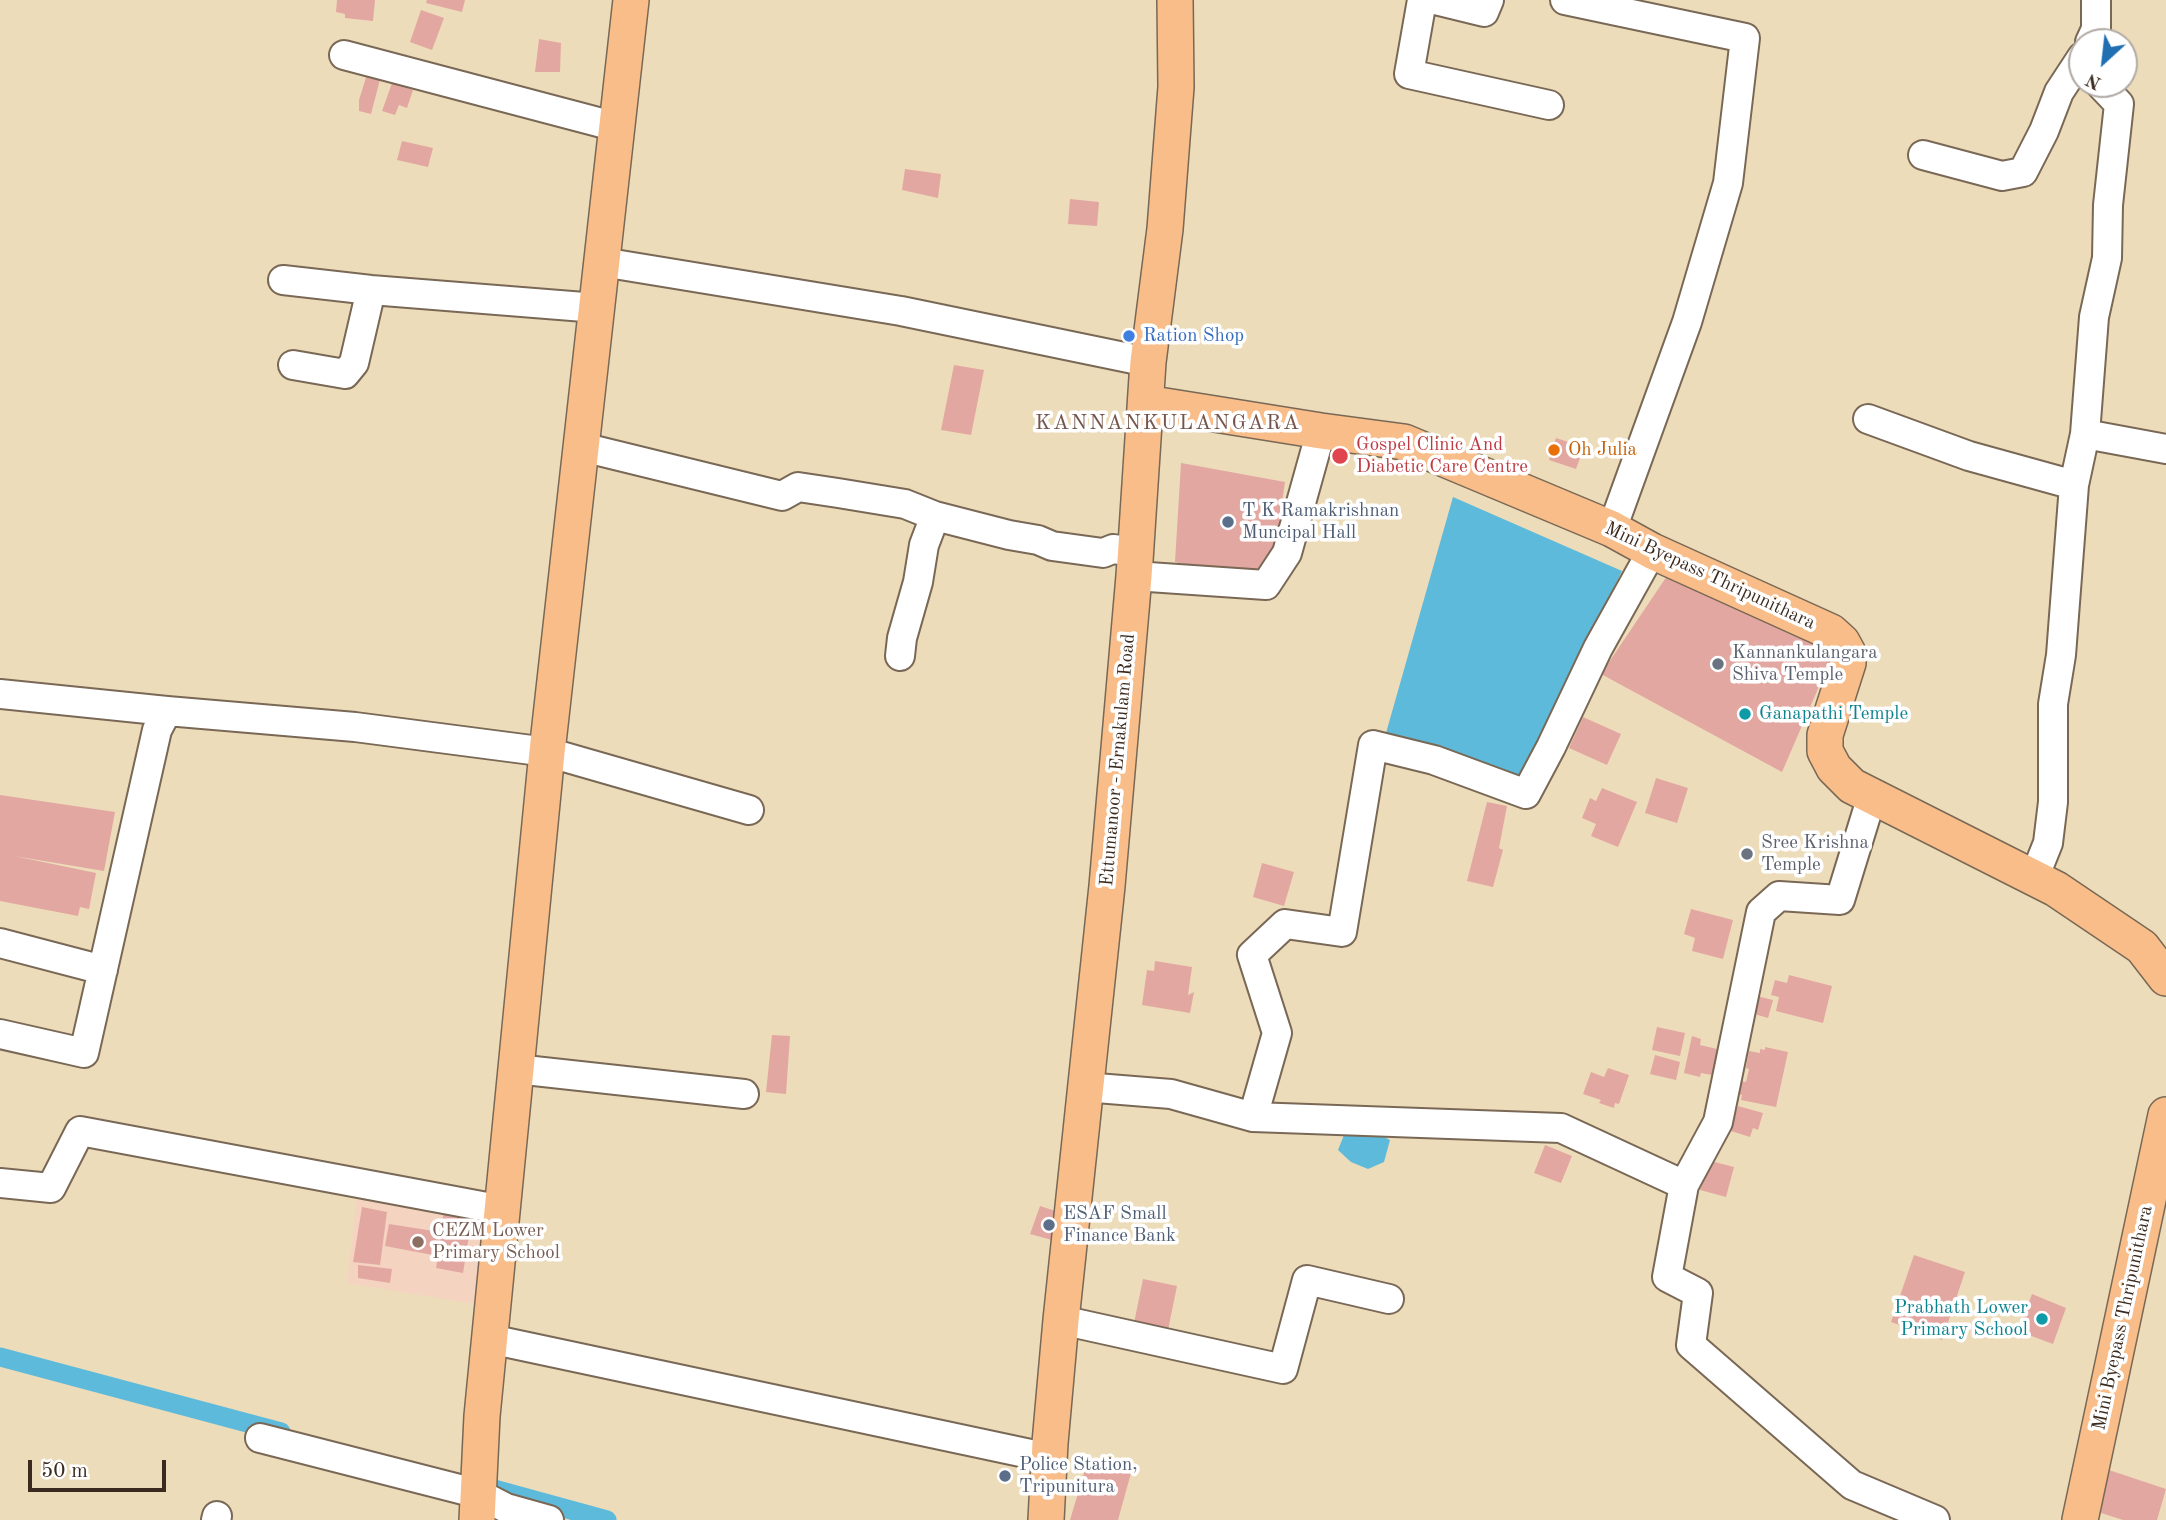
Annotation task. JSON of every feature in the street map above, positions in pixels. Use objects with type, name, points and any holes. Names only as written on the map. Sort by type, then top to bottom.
[{"type":"main road","points":[[478,1507],[482,1416],[547,752],[631,0]]},
{"type":"main road","name":"Ettumanoor - Ernakulam Road","points":[[1046,1520],[1061,1320],[1107,886],[1135,564],[1148,362],[1165,229],[1176,87],[1174,0]]},
{"type":"main road","name":"Mini Byepass Thripunithara","points":[[1146,403],[1404,442],[1612,529],[1652,551],[1831,632],[1842,642],[1848,653],[1849,663],[1825,735],[1825,751],[1834,768],[1852,786],[2056,889],[2143,947],[2166,978]]},
{"type":"main road","name":"Mini Byepass Thripunithara","points":[[2080,1520],[2166,1115]]},
{"type":"street","points":[[1422,0],[1409,74],[1549,105]]},
{"type":"street","points":[[1435,0],[1484,12],[1489,0]]},
{"type":"street","points":[[1565,0],[1745,38],[1728,183],[1687,322],[1612,529]]},
{"type":"street","points":[[2096,0],[2096,28]]},
{"type":"street","points":[[344,55],[617,127]]},
{"type":"street","points":[[1923,155],[2001,176],[2023,172],[2045,131],[2059,92],[2068,78]]},
{"type":"street","points":[[2035,878],[2048,843],[2053,802],[2053,704],[2061,655],[2074,485],[2085,434],[2094,317],[2107,258],[2108,205],[2119,104],[2113,98]]},
{"type":"street","points":[[602,262],[901,311],[1148,362]]},
{"type":"street","points":[[283,280],[371,290],[597,308]]},
{"type":"street","points":[[293,365],[345,374],[354,363],[371,290]]},
{"type":"street","points":[[1868,419],[1969,456],[2074,485]]},
{"type":"street","points":[[582,447],[782,496],[798,487],[905,504],[935,516],[1038,540],[1052,546],[1103,553],[1113,549],[1135,564],[1266,585],[1287,553],[1321,431]]},
{"type":"street","points":[[2085,434],[2166,449]]},
{"type":"street","points":[[900,656],[924,545],[935,516]]},
{"type":"street","points":[[1253,1117],[1277,1033],[1252,955],[1285,923],[1342,932],[1373,745],[1434,760],[1526,794],[1598,648],[1652,551]]},
{"type":"street","points":[[0,694],[355,727],[547,752],[749,810]]},
{"type":"street","points":[[0,1034],[84,1053],[158,730],[167,711]]},
{"type":"street","points":[[1872,796],[1840,900],[1779,896],[1761,912],[1718,1122],[1684,1185],[1667,1277],[1698,1293],[1691,1345],[1852,1486],[1935,1520]]},
{"type":"street","points":[[0,943],[103,970]]},
{"type":"street","points":[[516,1069],[744,1094]]},
{"type":"street","points":[[1084,1087],[1171,1094],[1253,1117],[1561,1128],[1684,1185]]},
{"type":"street","points":[[0,1183],[51,1188],[80,1131],[503,1210]]},
{"type":"street","points":[[1061,1320],[1283,1369],[1307,1280],[1389,1299]]},
{"type":"street","points":[[490,1339],[1049,1458]]},
{"type":"street","points":[[260,1438],[478,1507],[506,1508],[549,1520]]},
{"type":"shaded area","name":"CEZM Lower Primary School","points":[[359,1177],[492,1201],[474,1304],[347,1283]]},
{"type":"water","points":[[1453,497],[1622,571],[1513,791],[1386,733]]},
{"type":"water","points":[[1365,1127],[1390,1140],[1384,1162],[1368,1169],[1351,1162],[1338,1150],[1346,1130]]},
{"type":"building","points":[[337,0],[375,0],[373,21],[345,18],[345,14],[336,12]]},
{"type":"building","points":[[427,0],[465,0],[462,12],[426,3]]},
{"type":"building","points":[[421,10],[444,18],[432,50],[410,42]]},
{"type":"building","points":[[539,39],[561,43],[560,72],[535,72]]},
{"type":"building","points":[[369,68],[382,72],[371,114],[359,111],[359,100]]},
{"type":"building","points":[[392,83],[413,90],[407,108],[399,105],[395,115],[382,111]]},
{"type":"building","points":[[402,141],[433,148],[428,167],[397,160]]},
{"type":"building","points":[[905,169],[941,174],[938,198],[902,190]]},
{"type":"building","points":[[1070,199],[1099,202],[1097,226],[1068,224]]},
{"type":"building","points":[[954,365],[984,370],[971,435],[941,430]]},
{"type":"building","points":[[1556,438],[1584,447],[1576,469],[1549,460]]},
{"type":"building","name":"T K Ramakrishnan Muncipal Hall","points":[[1181,463],[1285,482],[1272,571],[1262,581],[1175,562]]},
{"type":"building","name":"Kannankulangara Shiva Temple","points":[[1671,570],[1833,654],[1782,772],[1601,674]]},
{"type":"building","points":[[1583,717],[1621,734],[1607,765],[1569,748]]},
{"type":"building","points":[[1656,778],[1688,788],[1677,823],[1645,813]]},
{"type":"building","points":[[1602,788],[1637,802],[1618,847],[1591,836],[1596,824],[1582,818],[1590,798],[1596,801]]},
{"type":"building","points":[[0,795],[115,812],[104,871],[14,856],[96,873],[89,909],[80,907],[78,916],[0,901]]},
{"type":"building","points":[[1487,802],[1507,806],[1499,848],[1503,850],[1493,887],[1467,881]]},
{"type":"building","points":[[1262,863],[1294,872],[1284,906],[1253,897]]},
{"type":"building","points":[[1691,909],[1733,920],[1723,959],[1692,951],[1695,938],[1684,934]]},
{"type":"building","points":[[1155,961],[1192,967],[1188,995],[1194,992],[1190,1013],[1142,1005],[1147,970],[1154,971]]},
{"type":"building","points":[[1789,975],[1832,986],[1823,1023],[1776,1011],[1779,997],[1771,995],[1775,980],[1787,983]]},
{"type":"building","points":[[1749,994],[1773,1000],[1768,1018],[1744,1011]]},
{"type":"building","points":[[1657,1027],[1685,1033],[1680,1056],[1652,1050]]},
{"type":"building","points":[[772,1035],[790,1036],[786,1094],[766,1092]]},
{"type":"building","points":[[1692,1036],[1701,1039],[1700,1045],[1717,1049],[1712,1075],[1701,1073],[1700,1077],[1684,1073]]},
{"type":"building","points":[[1765,1047],[1788,1052],[1776,1107],[1741,1100],[1742,1095],[1738,1094],[1741,1081],[1746,1082],[1749,1051],[1760,1053],[1760,1049],[1765,1050]]},
{"type":"building","points":[[1655,1055],[1680,1062],[1676,1080],[1650,1074]]},
{"type":"building","points":[[1608,1068],[1629,1075],[1619,1104],[1615,1103],[1614,1108],[1583,1094],[1591,1072],[1604,1077]]},
{"type":"building","points":[[1738,1106],[1763,1113],[1758,1130],[1753,1128],[1750,1137],[1731,1131]]},
{"type":"building","points":[[1545,1145],[1572,1156],[1561,1183],[1534,1173]]},
{"type":"building","points":[[1707,1160],[1734,1167],[1726,1197],[1700,1190]]},
{"type":"building","name":"CEZM Lower Primary School","points":[[445,1206],[473,1211],[463,1273],[436,1268],[438,1256],[385,1246],[389,1224],[440,1232]]},
{"type":"building","name":"ESAF Small Finance Bank","points":[[1040,1206],[1068,1215],[1059,1242],[1030,1234]]},
{"type":"building","points":[[362,1207],[387,1212],[380,1265],[353,1262]]},
{"type":"building","points":[[1914,1255],[1965,1272],[1942,1340],[1891,1322]]},
{"type":"building","points":[[358,1265],[392,1269],[390,1283],[358,1278]]},
{"type":"building","points":[[1143,1279],[1177,1286],[1168,1330],[1134,1323]]},
{"type":"building","name":"Prabhath Lower Primary School","points":[[2032,1294],[2066,1308],[2053,1344],[2018,1331]]},
{"type":"building","points":[[1087,1463],[1131,1473],[1118,1520],[1070,1520]]},
{"type":"building","points":[[2109,1470],[2166,1489],[2157,1520],[2123,1520],[2095,1511]]},
{"type":"waterway","points":[[0,1357],[281,1432]]},
{"type":"waterway","points":[[483,1486],[607,1520]]},
{"type":"place","name":"Ration Shop","points":[[1129,336]]},
{"type":"place","name":"Oh Julia","points":[[1554,450]]},
{"type":"place","name":"Gospel Clinic And Diabetic Care Centre","points":[[1340,456]]},
{"type":"place","name":"T K Ramakrishnan Muncipal Hall","points":[[1228,522]]},
{"type":"place","name":"Kannankulangara Shiva Temple","points":[[1718,664]]},
{"type":"place","name":"Ganapathi Temple","points":[[1745,714]]},
{"type":"place","name":"Sree Krishna Temple","points":[[1747,854]]},
{"type":"place","name":"ESAF Small Finance Bank","points":[[1049,1225]]},
{"type":"place","name":"CEZM Lower Primary School","points":[[418,1242]]},
{"type":"place","name":"Prabhath Lower Primary School","points":[[2042,1319]]},
{"type":"place","name":"Police Station, Tripunitura","points":[[1005,1476]]},
{"type":"district","name":"KANNANKULANGARA","points":[[1168,423]]}]
